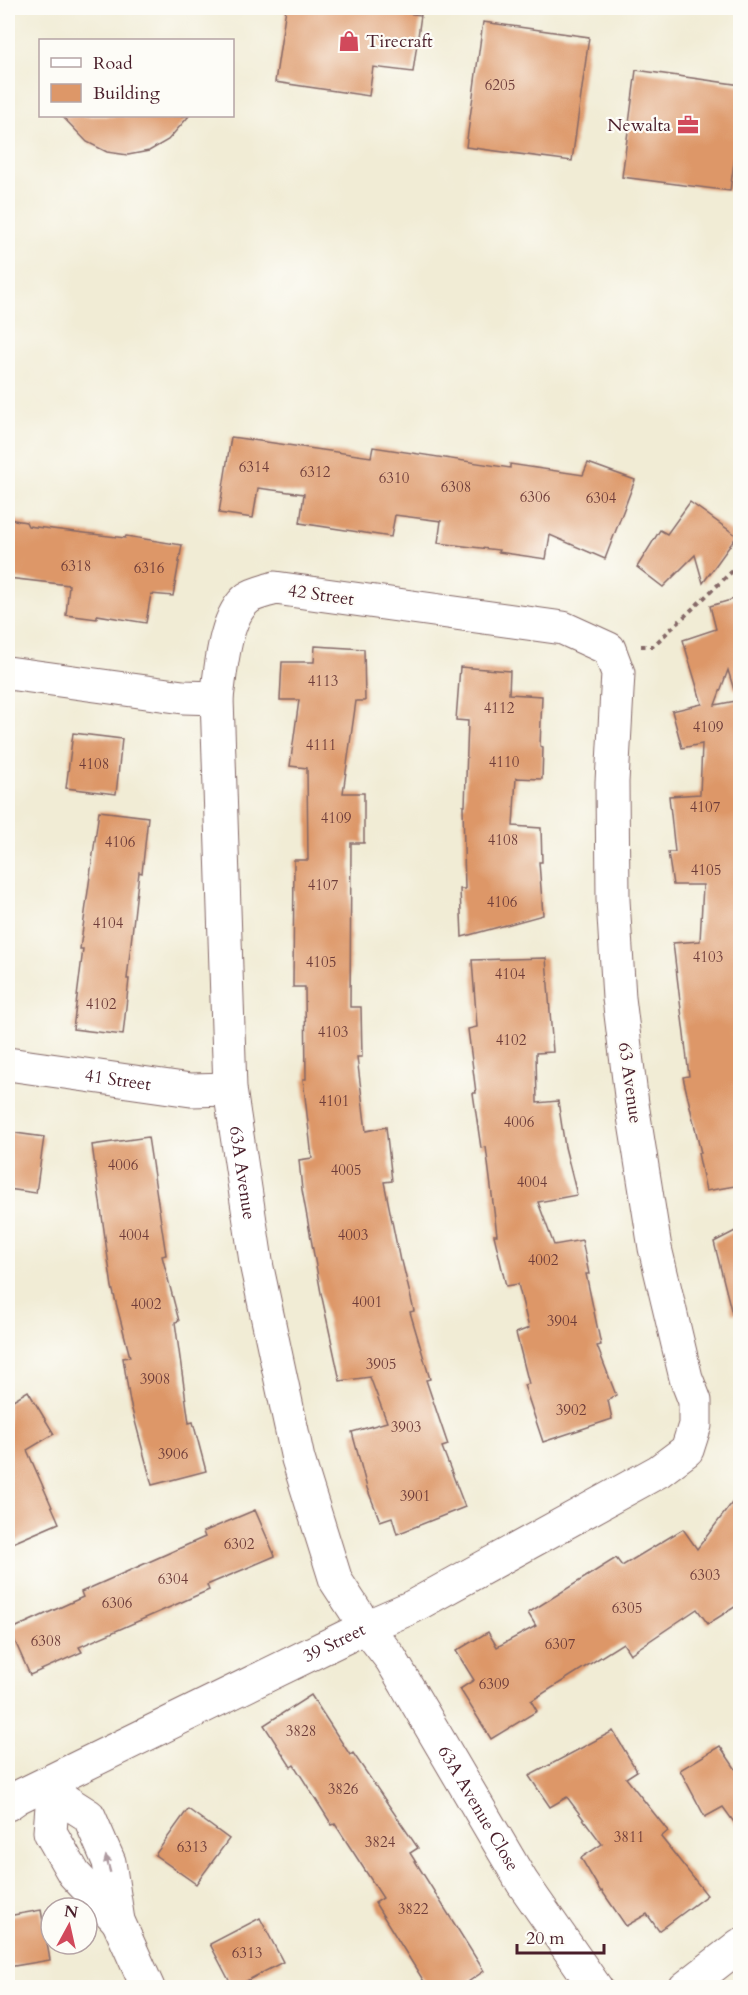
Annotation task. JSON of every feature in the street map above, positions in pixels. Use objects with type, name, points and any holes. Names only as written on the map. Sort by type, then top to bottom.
[{"type":"street","name":"42 Street","points":[[217,698],[222,657],[234,615],[249,597],[274,588],[563,628],[609,649],[618,674]]},
{"type":"street","points":[[8,673],[183,697],[217,698]]},
{"type":"street","name":"63 Avenue","points":[[618,674],[612,782],[613,900],[619,999],[632,1104],[655,1248],[686,1378],[695,1401],[695,1425],[687,1450],[658,1471]]},
{"type":"street","name":"63A Avenue","points":[[217,698],[230,1089],[257,1268],[298,1460],[336,1581],[366,1627]]},
{"type":"street","name":"41 Street","points":[[8,1064],[191,1090],[230,1089]]},
{"type":"street","name":"39 Street","points":[[11,1793],[51,1788],[366,1627],[412,1607],[658,1471]]},
{"type":"street","name":"63A Avenue Close","points":[[366,1627],[390,1659],[522,1882],[596,1988]]},
{"type":"street","points":[[51,1788],[89,1816],[109,1862],[118,1921],[148,1988]]},
{"type":"street","points":[[685,1988],[741,1945]]},
{"type":"path","points":[[653,646],[741,564]]},
{"type":"building","name":"Tirecraft","points":[[286,8],[367,8],[421,15],[413,72],[373,67],[369,96],[275,82]]},
{"type":"building","points":[[483,22],[589,37],[572,161],[466,147]]},
{"type":"building","points":[[636,70],[741,85],[741,112],[730,191],[622,177]]},
{"type":"building","points":[[63,117],[188,117],[168,140],[149,151],[128,155],[107,152],[87,142]]},
{"type":"building","points":[[231,437],[371,457],[373,447],[510,468],[510,464],[583,475],[588,463],[635,480],[605,559],[550,535],[546,559],[498,552],[499,550],[438,543],[441,521],[395,515],[391,537],[300,523],[304,494],[258,488],[253,518],[219,513]]},
{"type":"building","points":[[690,502],[737,536],[703,583],[695,555],[663,587],[637,567],[660,530],[667,534]]},
{"type":"building","points":[[8,519],[26,522],[28,526],[125,538],[126,536],[182,545],[173,596],[151,594],[146,623],[97,615],[97,619],[66,615],[69,585],[8,578]]},
{"type":"building","points":[[741,597],[741,689],[734,690],[728,670],[715,705],[741,700],[741,1185],[706,1191],[698,1153],[701,1153],[683,1077],[689,1076],[673,943],[700,941],[703,885],[673,885],[668,852],[675,852],[669,796],[700,794],[702,744],[682,748],[672,711],[702,704],[683,640],[716,629],[710,606]]},
{"type":"building","points":[[315,646],[364,649],[365,701],[356,701],[343,793],[364,793],[364,843],[351,843],[350,1007],[361,1007],[362,1057],[357,1057],[366,1131],[386,1127],[392,1181],[384,1182],[400,1261],[402,1261],[414,1311],[410,1312],[430,1379],[426,1380],[448,1445],[442,1447],[465,1507],[397,1534],[392,1517],[380,1521],[367,1488],[352,1432],[387,1422],[370,1377],[340,1381],[321,1293],[302,1190],[299,1160],[312,1158],[303,1079],[306,1079],[305,987],[293,987],[294,860],[308,860],[307,768],[290,766],[299,700],[280,700],[282,662],[314,662]]},
{"type":"building","points":[[460,667],[510,671],[509,694],[542,696],[540,746],[543,747],[542,779],[516,778],[513,826],[541,828],[542,862],[539,862],[543,915],[462,937],[460,889],[465,889],[463,806],[465,806],[468,721],[456,720]]},
{"type":"building","points":[[73,733],[122,739],[116,794],[66,788]]},
{"type":"building","points":[[99,811],[148,817],[142,873],[139,872],[123,1035],[73,1029],[83,949],[80,949]]},
{"type":"building","points":[[546,958],[553,1052],[536,1053],[537,1103],[558,1101],[565,1147],[577,1195],[538,1202],[554,1245],[582,1240],[589,1274],[586,1274],[601,1345],[597,1346],[616,1395],[608,1400],[612,1419],[543,1442],[524,1385],[529,1384],[516,1333],[529,1328],[518,1284],[506,1286],[494,1235],[497,1235],[486,1147],[481,1148],[473,1093],[476,1093],[468,1029],[477,1027],[472,960]]},
{"type":"building","points":[[8,1132],[44,1137],[36,1193],[8,1189]]},
{"type":"building","points":[[148,1137],[166,1255],[162,1256],[179,1321],[175,1322],[189,1423],[193,1422],[206,1471],[152,1485],[130,1402],[123,1358],[130,1357],[112,1287],[92,1145]]},
{"type":"building","points":[[741,1228],[741,1313],[732,1314],[714,1242]]},
{"type":"building","points":[[28,1391],[54,1434],[27,1450],[59,1523],[8,1545],[8,1403]]},
{"type":"building","points":[[741,1491],[741,1603],[708,1624],[697,1609],[630,1654],[623,1643],[531,1701],[537,1711],[491,1739],[460,1689],[474,1680],[456,1651],[488,1632],[497,1647],[536,1626],[528,1613],[616,1558],[622,1566],[683,1529],[697,1549]]},
{"type":"building","points":[[255,1510],[275,1556],[207,1585],[209,1590],[79,1647],[82,1652],[30,1675],[10,1630],[83,1597],[81,1592],[205,1537],[203,1532]]},
{"type":"building","points":[[311,1695],[350,1755],[353,1753],[418,1848],[410,1853],[484,1971],[459,1988],[428,1988],[375,1903],[383,1898],[335,1824],[332,1825],[294,1765],[291,1767],[264,1725]]},
{"type":"building","points":[[613,1731],[637,1771],[626,1778],[668,1831],[661,1837],[707,1895],[659,1931],[647,1914],[626,1926],[601,1892],[581,1858],[602,1844],[567,1797],[550,1807],[529,1776]]},
{"type":"building","points":[[720,1746],[741,1777],[741,1832],[723,1807],[705,1817],[680,1770]]},
{"type":"building","points":[[188,1809],[229,1839],[196,1884],[155,1855]]},
{"type":"building","points":[[39,1910],[39,1956],[49,1956],[50,1960],[8,1967],[8,1916]]},
{"type":"building","points":[[260,1918],[283,1962],[233,1988],[210,1944]]},
{"type":"place","name":"Tirecraft","points":[[349,41]]},
{"type":"place","name":"Newalta","points":[[688,125]]}]
